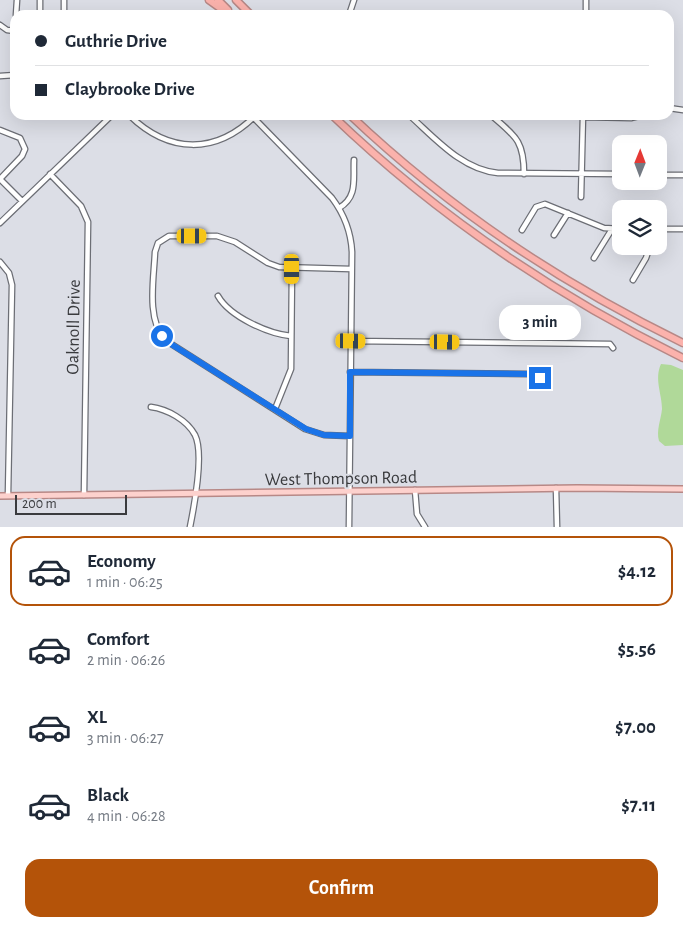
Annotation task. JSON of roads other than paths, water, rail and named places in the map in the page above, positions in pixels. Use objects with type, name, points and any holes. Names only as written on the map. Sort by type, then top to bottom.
[{"type":"highway","points":[[209,0],[224,10]]},
{"type":"highway","points":[[218,0],[227,10]]},
{"type":"highway","points":[[236,0],[246,10]]},
{"type":"highway","points":[[338,120],[420,192],[500,252],[585,305],[683,358]]},
{"type":"highway","points":[[356,120],[428,183],[508,242],[591,294],[683,342]]},
{"type":"main road","name":"West Thompson Road","points":[[0,496],[556,488],[683,489]]},
{"type":"street","points":[[0,223],[107,120]]},
{"type":"street","points":[[134,120],[158,137],[188,145],[218,141],[237,132],[250,120]]},
{"type":"street","points":[[259,120],[328,193],[339,208],[350,237],[349,527]]},
{"type":"street","points":[[415,120],[463,162],[481,170],[498,174],[612,174]]},
{"type":"street","points":[[496,120],[518,140],[523,151],[524,174]]},
{"type":"street","points":[[581,196],[583,120]]},
{"type":"street","points":[[0,130],[18,137],[24,146],[22,156],[0,179],[22,202]]},
{"type":"street","points":[[339,208],[348,203],[352,195],[354,160]]},
{"type":"street","name":"Oaknoll Drive","points":[[50,174],[82,208],[88,222],[84,495]]},
{"type":"street","points":[[668,175],[683,175]]},
{"type":"street","points":[[522,230],[536,207],[541,204],[568,213],[599,227],[612,229],[594,258]]},
{"type":"street","points":[[554,235],[568,213]]},
{"type":"street","points":[[667,229],[683,229]]},
{"type":"street","points":[[350,436],[314,432],[171,344],[159,331],[154,313],[155,252],[159,242],[169,236],[220,237],[235,242],[268,263],[292,269],[351,269]]},
{"type":"street","points":[[633,280],[647,255]]},
{"type":"street","points":[[0,262],[8,272],[12,285],[8,496]]},
{"type":"street","points":[[275,409],[286,385],[290,369],[292,269]]},
{"type":"street","points":[[218,296],[223,305],[262,329],[292,336]]},
{"type":"street","points":[[351,341],[610,344],[613,348]]},
{"type":"street","points":[[350,372],[528,374],[540,378]]},
{"type":"street","points":[[151,407],[162,408],[189,425],[196,437],[196,494],[190,527]]},
{"type":"street","points":[[556,488],[557,527]]},
{"type":"street","points":[[415,490],[417,514],[425,527]]}]
